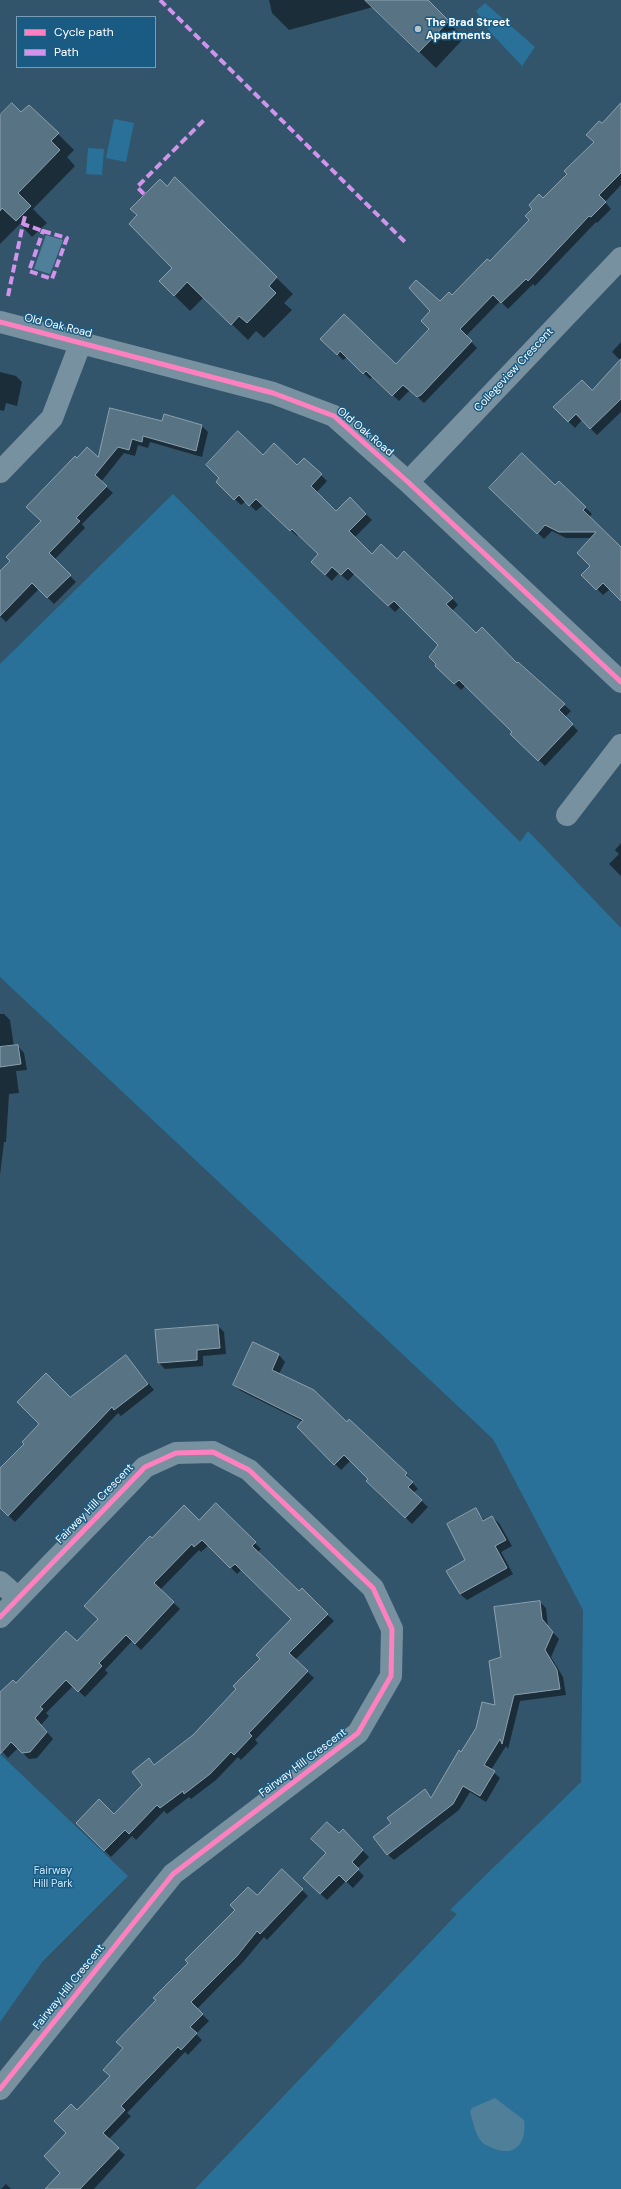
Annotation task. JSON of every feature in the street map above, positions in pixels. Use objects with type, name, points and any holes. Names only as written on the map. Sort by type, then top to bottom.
[{"type":"street","name":"Collegeview Crescent","points":[[408,482],[621,258]]},
{"type":"street","name":"Old Oak Road","points":[[0,322],[273,393],[334,416],[408,482],[621,682]]},
{"type":"street","points":[[0,472],[52,418],[81,342]]},
{"type":"street","points":[[567,815],[621,745]]},
{"type":"street","name":"Fairway Hill Crescent","points":[[0,1617],[145,1467],[176,1453],[213,1452],[249,1470],[373,1588],[392,1629],[391,1676],[358,1733],[173,1874],[0,2089]]},
{"type":"street","points":[[0,1582],[18,1598]]},
{"type":"green space","points":[[485,3],[535,47],[522,66],[490,32],[476,11]]},
{"type":"green space","points":[[114,119],[134,123],[126,162],[106,158]]},
{"type":"green space","points":[[88,148],[104,149],[102,175],[86,174]]},
{"type":"green space","points":[[173,494],[520,842],[528,831],[621,928],[621,2189],[195,2189],[457,1914],[450,1910],[581,1782],[583,1610],[493,1439],[0,977],[0,664]]},
{"type":"green space","name":"Fairway Hill Park","points":[[0,1754],[128,1876],[43,1961],[0,2022]]},
{"type":"shaded area","points":[[46,235],[63,240],[50,274],[34,269]]},
{"type":"shaded area","points":[[495,2098],[524,2120],[525,2128],[522,2141],[515,2149],[509,2151],[495,2149],[482,2142],[476,2131],[470,2112],[472,2108]]},
{"type":"building","name":"The Brad Street Apartments","points":[[365,0],[428,0],[449,21],[419,52]]},
{"type":"building","points":[[12,103],[21,112],[29,105],[59,133],[51,141],[60,150],[18,193],[31,206],[16,221],[2,208],[0,211],[0,115]]},
{"type":"building","points":[[621,103],[621,173],[599,195],[606,202],[591,217],[589,216],[528,281],[526,279],[501,303],[493,295],[460,329],[472,341],[421,395],[417,397],[403,385],[392,396],[366,371],[363,374],[340,351],[337,355],[320,339],[344,314],[396,364],[429,329],[421,321],[430,311],[409,288],[416,280],[440,301],[449,292],[452,295],[487,259],[490,261],[529,220],[525,216],[532,209],[529,205],[539,194],[543,198],[567,174],[564,171],[594,142],[586,135],[599,121],[602,123]]},
{"type":"building","points":[[175,177],[277,277],[269,286],[276,293],[247,323],[239,316],[231,325],[187,282],[174,296],[159,281],[172,268],[129,224],[137,215],[130,209],[160,179],[167,186]]},
{"type":"building","points":[[621,359],[621,399],[590,429],[576,414],[568,422],[553,407],[582,380],[592,390]]},
{"type":"building","points":[[110,408],[162,421],[164,414],[202,425],[196,451],[143,436],[142,442],[132,439],[129,450],[118,447],[95,475],[107,486],[76,518],[80,521],[49,553],[71,575],[47,598],[32,583],[0,616],[0,571],[10,561],[6,557],[41,521],[26,507],[75,456],[77,458],[87,447],[98,457]]},
{"type":"building","points":[[238,431],[263,455],[274,443],[297,465],[304,458],[322,474],[311,486],[336,511],[350,497],[366,514],[349,531],[372,554],[381,544],[397,559],[404,551],[453,598],[446,604],[476,633],[482,627],[517,663],[518,662],[565,704],[559,710],[573,724],[538,761],[510,734],[512,732],[459,680],[454,684],[435,666],[436,664],[429,657],[438,645],[394,601],[388,606],[348,568],[341,575],[332,567],[325,575],[311,562],[318,554],[292,529],[290,531],[256,499],[249,506],[239,495],[234,500],[216,482],[219,478],[206,465]]},
{"type":"building","points":[[522,453],[555,485],[559,481],[586,507],[583,510],[621,547],[621,601],[603,583],[596,590],[581,575],[590,566],[577,553],[596,532],[559,532],[545,525],[537,534],[489,488]]},
{"type":"building","points":[[18,1045],[21,1064],[0,1067],[0,1047]]},
{"type":"building","points":[[218,1325],[220,1348],[197,1350],[197,1360],[158,1363],[155,1330]]},
{"type":"building","points":[[253,1342],[279,1354],[272,1370],[314,1390],[347,1422],[349,1419],[407,1473],[405,1475],[413,1482],[408,1487],[422,1500],[405,1518],[366,1481],[368,1479],[344,1455],[334,1465],[297,1427],[303,1420],[233,1385]]},
{"type":"building","points":[[126,1355],[148,1384],[114,1410],[112,1407],[8,1516],[0,1508],[0,1468],[24,1444],[22,1442],[39,1424],[17,1402],[46,1373],[70,1397]]},
{"type":"building","points":[[216,1503],[256,1542],[252,1546],[299,1591],[302,1588],[328,1614],[289,1653],[308,1671],[249,1733],[252,1736],[234,1755],[231,1752],[210,1774],[184,1794],[183,1791],[160,1808],[157,1805],[129,1834],[125,1830],[104,1851],[76,1823],[99,1799],[114,1814],[142,1785],[132,1772],[149,1758],[154,1765],[193,1735],[236,1689],[233,1686],[260,1659],[256,1655],[291,1619],[235,1564],[230,1568],[202,1540],[194,1547],[192,1544],[154,1583],[174,1602],[135,1644],[126,1635],[99,1663],[102,1666],[78,1692],[66,1680],[40,1707],[43,1709],[35,1718],[47,1732],[30,1752],[22,1753],[11,1742],[0,1754],[0,1692],[13,1680],[16,1683],[66,1631],[77,1641],[98,1619],[84,1606],[150,1536],[152,1538],[184,1505],[199,1520]]},
{"type":"building","points":[[476,1508],[483,1521],[492,1516],[506,1540],[495,1546],[507,1568],[460,1594],[446,1571],[465,1560],[447,1524]]},
{"type":"building","points":[[540,1601],[542,1619],[553,1632],[545,1650],[557,1670],[560,1689],[514,1695],[502,1744],[500,1739],[484,1765],[495,1771],[480,1796],[463,1786],[453,1804],[387,1855],[373,1837],[391,1823],[387,1818],[425,1789],[431,1798],[459,1750],[461,1752],[476,1728],[482,1702],[495,1705],[489,1661],[501,1657],[494,1607]]},
{"type":"building","points":[[327,1822],[339,1833],[343,1829],[363,1850],[352,1862],[359,1869],[346,1882],[339,1875],[320,1894],[303,1878],[326,1853],[311,1839]]},
{"type":"building","points":[[282,1869],[303,1889],[260,1934],[257,1931],[237,1956],[191,2002],[203,2014],[190,2027],[197,2033],[181,2050],[178,2047],[121,2106],[125,2110],[103,2133],[119,2148],[80,2189],[45,2189],[60,2173],[44,2156],[66,2133],[54,2121],[71,2104],[77,2110],[110,2076],[103,2070],[123,2048],[116,2042],[156,2000],[153,1998],[188,1963],[185,1960],[235,1910],[230,1905],[248,1887],[257,1895]]},
{"type":"marked path","points":[[160,0],[406,243]]},
{"type":"marked path","points":[[144,194],[137,187],[205,119]]},
{"type":"marked path","points":[[23,213],[25,216],[23,224]]},
{"type":"marked path","points":[[8,296],[23,224],[43,231]]},
{"type":"marked path","points":[[43,231],[67,238],[52,279],[29,271],[43,231]]},
{"type":"cycle path","points":[[0,322],[273,393],[334,416],[408,482],[621,682]]},
{"type":"cycle path","points":[[0,1617],[145,1467],[176,1453],[213,1452],[249,1470],[373,1588],[392,1629],[391,1676],[358,1733],[173,1874],[0,2089]]},
{"type":"place","name":"The Brad Street Apartments","points":[[418,29]]}]
